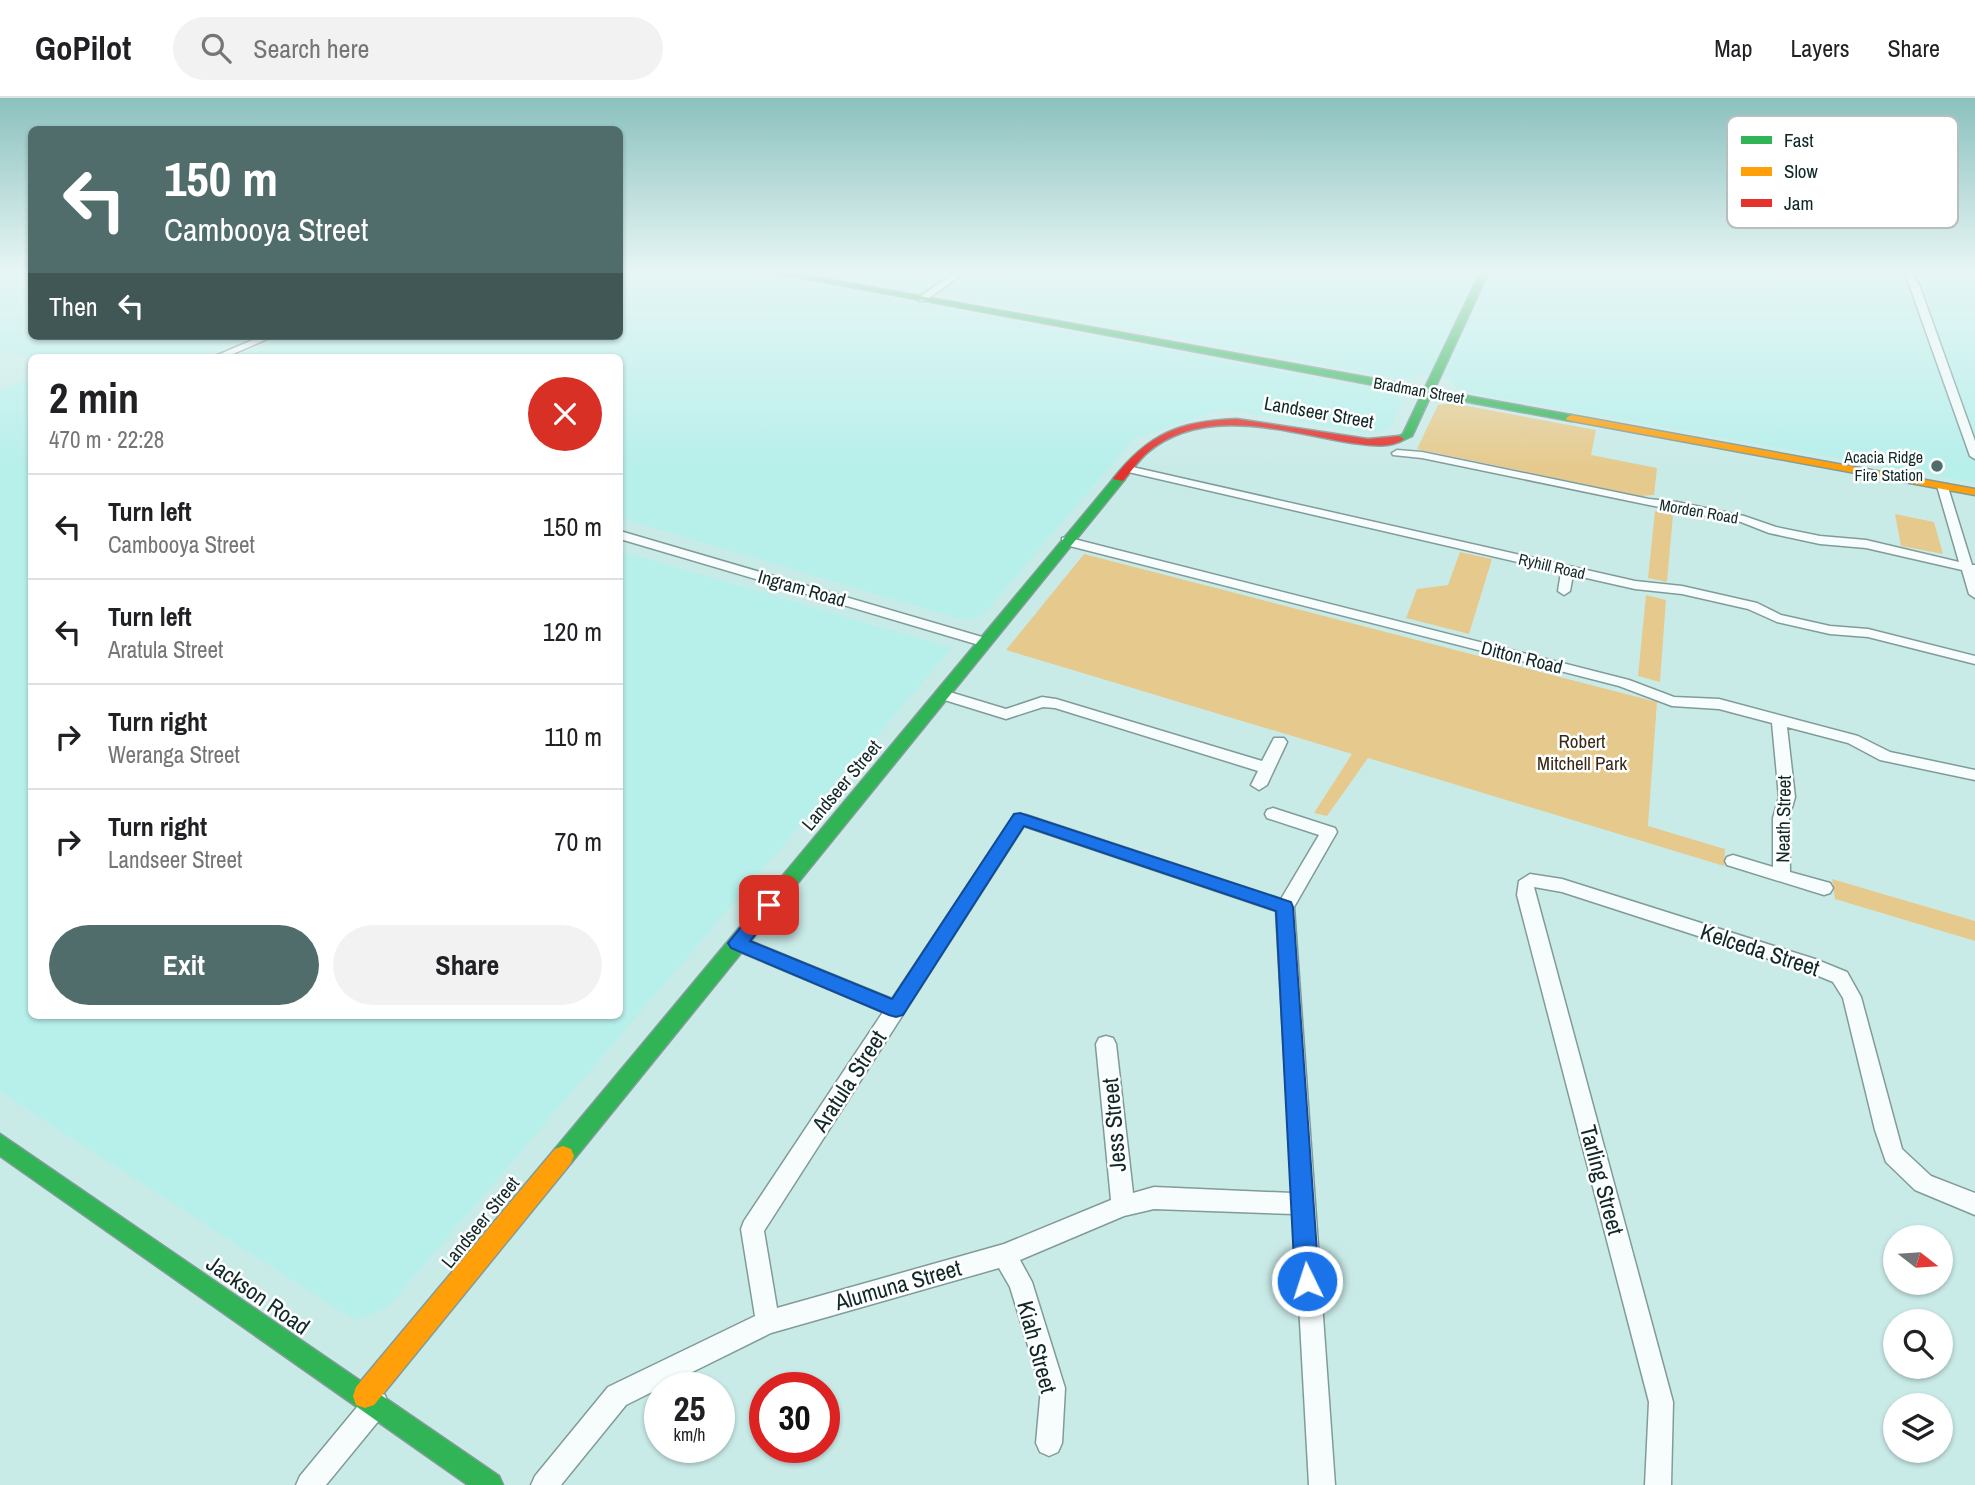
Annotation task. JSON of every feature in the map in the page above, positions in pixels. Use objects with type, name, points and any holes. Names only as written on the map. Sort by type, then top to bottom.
[{"type":"street","name":"Bradman Street","points":[[1135,338],[1975,492]]},
{"type":"street","points":[[1428,391],[1453,338]]},
{"type":"street","points":[[1934,338],[1975,456]]},
{"type":"street","points":[[225,354],[260,340]]},
{"type":"street","name":"Landseer Street","points":[[370,1400],[737,943],[943,695],[1066,541],[1144,450],[1162,437],[1185,428],[1219,422],[1265,423],[1373,443],[1398,442],[1407,436],[1428,391]]},
{"type":"street","name":"Morden Road","points":[[1397,453],[1424,450],[1649,502],[1744,519],[1785,533],[1820,540],[1858,543],[1971,568]]},
{"type":"street","name":"Ryhill Road","points":[[1128,469],[1645,587],[1682,590],[1752,606],[1777,618],[1830,630],[1868,634],[1975,660]]},
{"type":"street","points":[[1943,486],[1971,568],[1975,594]]},
{"type":"street","name":"Ingram Road","points":[[623,536],[984,642]]},
{"type":"street","name":"Ditton Road","points":[[1066,541],[1624,683],[1672,701],[1718,704],[1853,739],[1885,755],[1975,775]]},
{"type":"street","points":[[1564,591],[1568,569]]},
{"type":"street","points":[[943,695],[1006,714],[1042,702],[1056,704],[1267,768]]},
{"type":"street","name":"Neath Street","points":[[1779,720],[1787,797],[1781,818],[1782,876]]},
{"type":"street","points":[[1259,785],[1279,742]]},
{"type":"street","points":[[1273,814],[1329,832],[1284,907],[1322,1485]]},
{"type":"street","name":"Aratula Street","points":[[768,1322],[752,1229],[1020,818],[1284,907]]},
{"type":"street","name":"Neath Street","points":[[1733,861],[1824,888]]},
{"type":"street","name":"Kelceda Street","points":[[1530,880],[1562,886],[1815,966],[1840,977],[1852,997],[1885,1130],[1894,1154],[1923,1183],[1975,1204]]},
{"type":"street","name":"Tarling Street","points":[[1530,880],[1525,886],[1526,895],[1661,1402],[1658,1485]]},
{"type":"street","points":[[737,943],[896,1009]]},
{"type":"street","name":"Jess Street","points":[[1106,1044],[1123,1206]]},
{"type":"street","name":"Jackson Road","points":[[0,1144],[490,1485]]},
{"type":"street","name":"Alumuna Street","points":[[544,1485],[617,1396],[768,1322],[1004,1255],[1123,1206],[1154,1198],[1302,1204]]},
{"type":"street","name":"Kiah Street","points":[[1004,1255],[1020,1282],[1053,1388],[1049,1443]]},
{"type":"street","points":[[309,1485],[370,1400]]},
{"type":"shaded area","points":[[0,338],[243,340],[208,354],[28,354],[28,357],[0,349]]},
{"type":"shaded area","points":[[1102,338],[1394,392],[1402,401],[1390,428],[1381,432],[1362,433],[1223,409],[1133,439],[984,614],[973,619],[960,619],[623,519],[623,354],[242,354],[277,340]]},
{"type":"shaded area","points":[[1178,338],[1975,338],[1975,483],[1468,392],[1453,387],[1451,379],[1418,373],[1412,379]]},
{"type":"shaded area","points":[[28,380],[28,1019],[623,1019],[623,552],[952,648],[387,1308],[354,1320],[0,1092],[0,390]]},
{"type":"green space","points":[[1438,405],[1596,430],[1591,455],[1657,468],[1654,495],[1641,496],[1417,449]]},
{"type":"green space","points":[[1655,511],[1673,515],[1667,582],[1648,578]]},
{"type":"green space","points":[[1895,514],[1934,522],[1943,554],[1901,546]]},
{"type":"green space","points":[[1460,552],[1492,559],[1469,634],[1406,618],[1417,589],[1448,585]]},
{"type":"green space","name":"Robert Mitchell Park","points":[[1084,554],[1657,702],[1648,826],[1725,849],[1724,866],[1368,758],[1327,816],[1314,813],[1352,754],[1006,650]]},
{"type":"green space","points":[[1646,595],[1666,600],[1660,682],[1638,676]]},
{"type":"green space","points":[[1832,879],[1975,921],[1975,941],[1835,899]]},
{"type":"traffic: fast","points":[[1134,338],[1571,418]]},
{"type":"traffic: fast","points":[[1399,439],[1407,436],[1453,338]]},
{"type":"traffic: fast","points":[[563,1156],[1119,479]]},
{"type":"traffic: fast","points":[[0,1144],[490,1485]]},
{"type":"traffic: slow","points":[[1571,418],[1975,492]]},
{"type":"traffic: slow","points":[[365,1396],[563,1156]]},
{"type":"traffic: jam","points":[[1119,479],[1144,450],[1165,436],[1188,427],[1212,423],[1262,424],[1368,442],[1399,439]]},
{"type":"place","name":"Acacia Ridge Fire Station","points":[[1937,466]]},
{"type":"route","points":[[769,905],[737,943],[896,1009],[1020,818],[1284,907],[1307,1281]]}]
